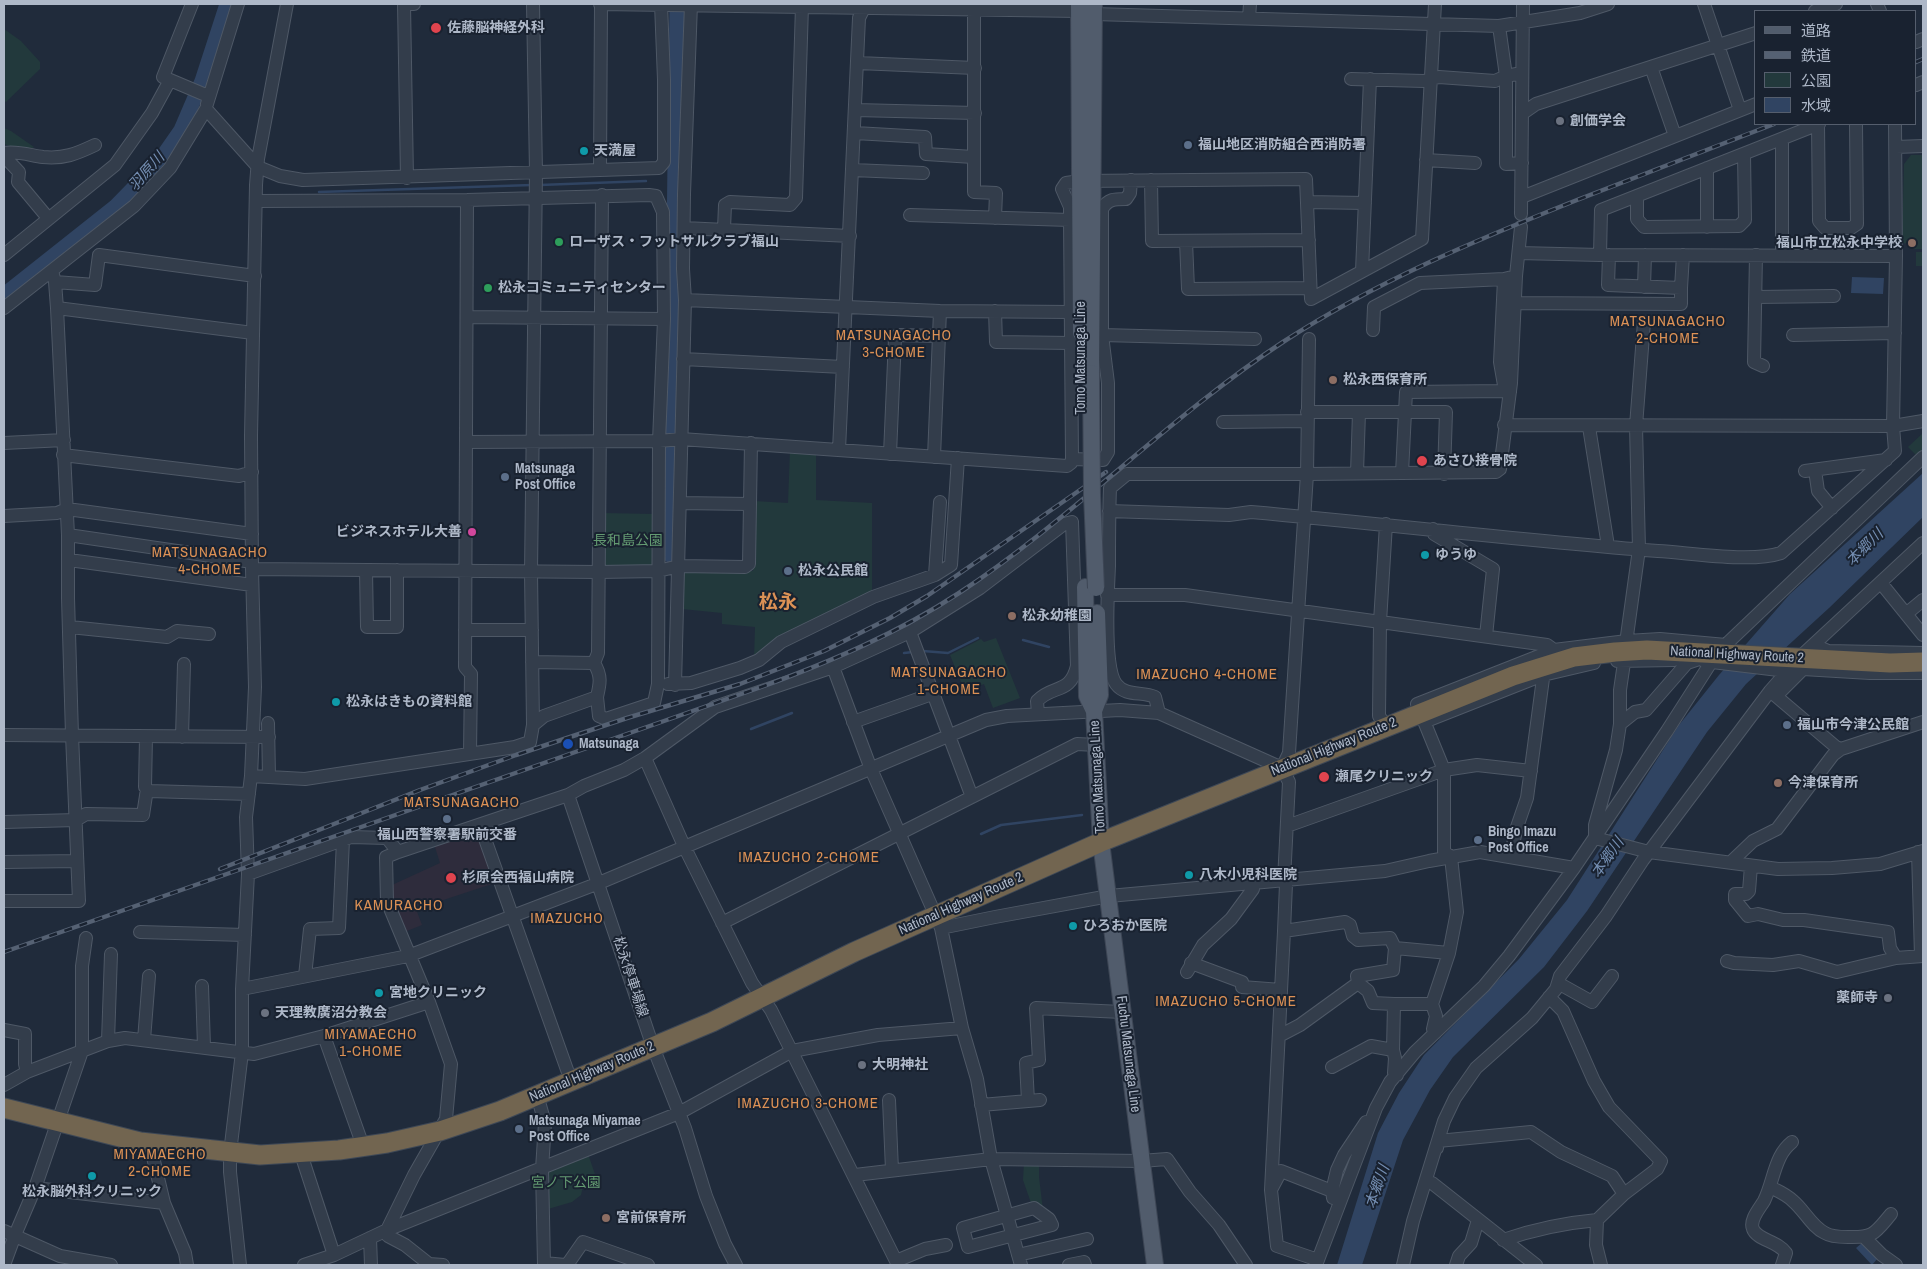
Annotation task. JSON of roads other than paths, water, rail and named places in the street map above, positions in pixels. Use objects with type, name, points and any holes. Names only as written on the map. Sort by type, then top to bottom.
[{"type":"highway","name":"National Highway Route 2","points":[[4,1108],[140,1142],[260,1156],[300,1154],[363,1146],[440,1131],[500,1111],[712,1022],[761,997],[938,921],[958,915],[1101,842],[1386,726],[1422,717],[1513,676],[1574,657],[1647,650],[1720,654],[1796,666],[1923,662]]},
{"type":"main road","name":"Tomo Matsunaga Line","points":[[1087,8],[1086,373],[1100,695],[1094,711],[1101,842]]},
{"type":"main road","name":"Fuchu Matsunaga Line","points":[[1101,842],[1154,1265]]},
{"type":"street","points":[[192,4],[163,77],[208,96]]},
{"type":"street","points":[[4,308],[54,276],[140,199],[170,168],[206,109],[208,96],[238,4]]},
{"type":"street","points":[[240,1265],[230,1172],[230,1153],[242,1052],[242,989],[248,874],[246,817],[251,776],[255,687],[252,585],[252,472],[253,333],[258,167],[287,4]]},
{"type":"street","points":[[407,178],[404,4],[414,4]]},
{"type":"street","points":[[251,776],[305,779],[515,747],[530,742],[534,725],[531,572],[536,193],[534,4]]},
{"type":"street","points":[[600,169],[600,4],[865,6],[974,10],[1087,8],[1249,18],[1499,26],[1580,13],[1608,4]]},
{"type":"street","points":[[206,109],[258,167],[280,176],[303,180],[536,174],[600,169],[659,168],[664,162],[664,80],[661,4]]},
{"type":"street","points":[[1249,18],[1250,4]]},
{"type":"street","points":[[466,442],[659,441],[681,439],[1067,466],[1071,463],[1072,459],[1072,312],[1070,207],[1062,189],[1066,183],[1132,180],[1306,179],[1311,299],[1422,239],[1435,4]]},
{"type":"street","points":[[1521,214],[1523,4]]},
{"type":"street","points":[[1704,4],[1740,110]]},
{"type":"street","points":[[1818,10],[1836,4]]},
{"type":"street","points":[[675,684],[685,300],[683,269],[689,5]]},
{"type":"street","points":[[724,229],[725,205],[730,202],[790,205],[796,198],[802,6]]},
{"type":"street","points":[[838,450],[850,236],[859,18],[865,6]]},
{"type":"street","points":[[974,10],[974,192],[996,193],[995,218]]},
{"type":"street","points":[[1499,26],[1506,76],[1506,164],[1522,163]]},
{"type":"street","points":[[1523,113],[1536,104],[1754,33]]},
{"type":"street","points":[[858,63],[974,68]]},
{"type":"street","points":[[1651,67],[1675,136]]},
{"type":"street","points":[[1351,79],[1424,81],[1440,77],[1495,81],[1506,76],[1522,73]]},
{"type":"street","points":[[4,255],[116,165],[152,114],[170,80]]},
{"type":"street","points":[[1362,271],[1370,80]]},
{"type":"street","points":[[1522,197],[1754,105]]},
{"type":"street","points":[[856,110],[975,114]]},
{"type":"street","points":[[1681,288],[1608,285],[1601,210],[1816,125]]},
{"type":"street","points":[[1818,125],[1819,221],[1825,228],[1851,228],[1857,224],[1856,125]]},
{"type":"street","points":[[443,1265],[429,1264],[406,1245],[388,1236],[387,1230],[414,1175],[446,1119],[451,1064],[429,1002],[386,901],[386,857],[568,795],[584,786],[624,770],[645,758],[715,708],[832,667],[910,632],[980,588],[1064,524],[1072,522],[1109,517],[1229,515],[1251,512],[1750,558],[1770,557],[1782,553],[1895,451],[1893,426],[1896,256],[1895,125]]},
{"type":"street","points":[[855,133],[925,137],[926,154],[973,157]]},
{"type":"street","points":[[1782,139],[1782,256]]},
{"type":"street","points":[[48,218],[18,182],[19,172],[4,154],[16,151],[42,157],[74,155],[95,144]]},
{"type":"street","points":[[1896,147],[1923,146]]},
{"type":"street","points":[[1637,196],[1637,219],[1644,227],[1739,226],[1745,220],[1744,154]]},
{"type":"street","points":[[1426,160],[1475,163]]},
{"type":"street","points":[[1706,226],[1707,168]]},
{"type":"street","points":[[853,170],[923,173]]},
{"type":"street","points":[[302,200],[303,180]]},
{"type":"street","points":[[1072,459],[1103,460],[1108,452],[1108,383],[1102,335],[1102,209],[1107,202],[1126,198],[1130,193],[1132,180]]},
{"type":"street","points":[[1151,180],[1152,241],[1308,240]]},
{"type":"street","points":[[257,201],[468,200],[536,193],[602,196],[649,194],[656,196],[663,212],[664,319],[659,441],[658,684],[654,703],[606,719],[599,716],[597,698],[600,673],[594,663]]},
{"type":"street","points":[[594,663],[598,653],[602,196]]},
{"type":"street","points":[[468,200],[465,667],[471,674],[470,754]]},
{"type":"street","points":[[1307,202],[1365,203]]},
{"type":"street","points":[[910,215],[1070,220]]},
{"type":"street","points":[[1507,392],[1500,362],[1510,277],[1519,253],[1521,227]]},
{"type":"street","points":[[684,228],[850,236]]},
{"type":"street","points":[[1186,241],[1188,289],[1310,288]]},
{"type":"street","points":[[1519,253],[1896,256]]},
{"type":"street","points":[[54,276],[95,285],[99,255],[255,276]]},
{"type":"street","points":[[1644,286],[1645,255]]},
{"type":"street","points":[[1514,303],[1680,304],[1683,255]]},
{"type":"street","points":[[1756,255],[1754,362],[1763,366]]},
{"type":"street","points":[[4,901],[79,901],[72,736],[67,510],[54,276]]},
{"type":"street","points":[[1159,712],[1155,697],[1124,690],[1116,684],[1111,674],[1106,606],[1096,590],[1109,517],[1110,488],[1127,474],[1444,474],[1496,472],[1500,469],[1514,303],[1510,277]]},
{"type":"street","points":[[1373,330],[1374,307],[1420,283],[1510,277]]},
{"type":"street","points":[[1756,297],[1834,296]]},
{"type":"street","points":[[685,300],[940,311],[1072,312]]},
{"type":"street","points":[[57,308],[253,333]]},
{"type":"street","points":[[934,457],[940,311]]},
{"type":"street","points":[[995,311],[996,342],[1072,344]]},
{"type":"street","points":[[468,317],[664,319]]},
{"type":"street","points":[[1627,642],[1638,549],[1636,426],[1644,322]]},
{"type":"street","points":[[1794,335],[1895,333]]},
{"type":"street","points":[[890,454],[895,338],[898,335],[939,336]]},
{"type":"street","points":[[1102,335],[1255,339]]},
{"type":"street","points":[[1282,768],[1289,753],[1305,517],[1309,339]]},
{"type":"street","points":[[683,359],[843,367]]},
{"type":"street","points":[[1402,473],[1406,392],[1507,392]]},
{"type":"street","points":[[1357,474],[1359,412]]},
{"type":"street","points":[[1223,422],[1359,412],[1446,412],[1444,474]]},
{"type":"street","points":[[1504,426],[1893,426],[1923,421]]},
{"type":"street","points":[[1589,427],[1608,546]]},
{"type":"street","points":[[4,443],[64,440]]},
{"type":"street","points":[[68,535],[252,565],[366,570],[531,572],[658,571],[679,566],[745,567],[749,564],[751,443]]},
{"type":"street","points":[[63,455],[239,476],[252,472]]},
{"type":"street","points":[[242,989],[408,956],[598,883],[986,720],[1007,716],[1094,711],[1159,712],[1282,768],[1289,782],[1284,880],[1286,884],[1284,931],[1271,1190],[1277,1246],[1317,1263],[1376,1108],[1397,1075],[1415,1052],[1484,986],[1509,956],[1574,868],[1598,829],[1720,654],[1923,457]]},
{"type":"street","points":[[658,684],[699,681],[740,668],[759,660],[781,642],[873,597],[935,575],[951,565],[958,458]]},
{"type":"street","points":[[1832,508],[1818,491],[1810,470],[1886,460]]},
{"type":"street","points":[[935,575],[940,502]]},
{"type":"street","points":[[680,503],[750,504]]},
{"type":"street","points":[[4,516],[57,513],[67,510],[252,534]]},
{"type":"street","points":[[1038,714],[1037,701],[1042,696],[1066,686],[1072,680],[1078,666],[1072,522]]},
{"type":"street","points":[[1386,524],[1380,622],[1379,716],[1386,726]]},
{"type":"street","points":[[1433,529],[1434,534],[1493,569],[1486,636]]},
{"type":"street","points":[[1401,1264],[1412,1221],[1444,1121],[1455,1098],[1476,1068],[1532,1018],[1556,989],[1560,976],[1606,916],[1645,851],[1773,693],[1814,645],[1923,543]]},
{"type":"street","points":[[69,560],[252,585]]},
{"type":"street","points":[[366,570],[367,627],[396,627],[397,570]]},
{"type":"street","points":[[1881,583],[1923,635]]},
{"type":"street","points":[[1096,590],[1185,595],[1298,610],[1486,636],[1548,651]]},
{"type":"street","points":[[1906,614],[1923,600]]},
{"type":"street","points":[[70,627],[167,637],[177,631],[209,634]]},
{"type":"street","points":[[465,630],[532,630]]},
{"type":"street","points":[[910,632],[972,797]]},
{"type":"street","points":[[1435,1033],[1433,1029],[1436,1016],[1432,1004],[1449,953],[1457,912],[1451,857],[1444,852],[1444,770],[1417,704],[1548,651],[1660,639],[1720,654]]},
{"type":"street","points":[[1814,645],[1828,651],[1923,653]]},
{"type":"street","points":[[1620,724],[1635,712],[1646,710],[1687,663],[1720,654]]},
{"type":"street","points":[[1422,717],[1543,673],[1586,664],[1624,658],[1698,660]]},
{"type":"street","points":[[1598,829],[1620,724],[1620,690],[1624,658]]},
{"type":"street","points":[[532,662],[594,663]]},
{"type":"street","points":[[182,737],[184,664]]},
{"type":"street","points":[[1796,666],[1870,673],[1923,674]]},
{"type":"street","points":[[832,667],[871,769],[938,921],[962,1028],[977,1079],[991,1159],[1020,1260],[1087,1239]]},
{"type":"street","points":[[1510,857],[1517,827],[1527,798],[1532,771],[1543,673]]},
{"type":"street","points":[[1773,693],[1836,747],[1841,749]]},
{"type":"street","points":[[853,722],[932,694]]},
{"type":"street","points":[[534,725],[544,716],[597,698]]},
{"type":"street","points":[[1733,863],[1733,860],[1753,841],[1777,829],[1833,755],[1841,749],[1923,722]]},
{"type":"street","points":[[268,723],[269,777]]},
{"type":"street","points":[[4,735],[269,737]]},
{"type":"street","points":[[4,822],[76,820],[86,814],[143,815],[147,789],[145,787],[146,736]]},
{"type":"street","points":[[722,923],[1077,744],[1096,745]]},
{"type":"street","points":[[645,758],[684,846],[752,984],[771,1010],[897,1263],[925,1248],[946,1245]]},
{"type":"street","points":[[1287,826],[1444,770],[1477,765],[1532,771]]},
{"type":"street","points":[[147,789],[149,791],[249,794]]},
{"type":"street","name":"松永停車場線","points":[[568,795],[653,1047],[679,1113],[706,1196],[725,1244],[736,1265]]},
{"type":"street","points":[[480,825],[571,1081]]},
{"type":"street","points":[[1598,829],[1645,851],[1778,869],[1832,868],[1880,864],[1920,852],[1922,956],[1896,958],[1837,972],[1799,961],[1773,965],[1727,961]]},
{"type":"street","points":[[248,874],[352,838],[387,838],[398,852]]},
{"type":"street","points":[[305,976],[310,929],[339,928],[343,840]]},
{"type":"street","points":[[958,915],[995,916],[1109,896],[1385,871],[1480,852],[1574,868]]},
{"type":"street","points":[[4,862],[77,861]]},
{"type":"street","points":[[1751,866],[1749,891],[1746,894],[1735,894],[1735,900],[1748,916],[1758,914],[1783,920],[1804,920],[1888,932],[1890,948],[1896,958]]},
{"type":"street","points":[[1252,883],[1253,889],[1231,919],[1202,945],[1189,968],[1242,982],[1242,987],[1281,990]]},
{"type":"street","points":[[1284,931],[1345,922],[1350,925],[1353,936],[1358,940],[1390,938],[1395,948],[1392,970],[1357,976],[1358,984],[1368,991],[1373,1003],[1432,1004]]},
{"type":"street","points":[[140,932],[245,935]]},
{"type":"street","points":[[4,1265],[9,1233],[35,1188],[82,1051],[82,966],[86,938]]},
{"type":"street","points":[[1395,948],[1449,953]]},
{"type":"street","points":[[108,1041],[110,954]]},
{"type":"street","points":[[144,1040],[149,976]]},
{"type":"street","points":[[1558,983],[1592,1002],[1612,976]]},
{"type":"street","points":[[1279,1036],[1300,1026],[1358,984]]},
{"type":"street","points":[[202,986],[204,1047]]},
{"type":"street","points":[[1504,1240],[1532,1230],[1561,1224],[1597,1220],[1624,1194],[1657,1169],[1661,1161],[1609,1107],[1594,1081],[1563,1011],[1549,997]]},
{"type":"street","points":[[4,1085],[28,1072],[108,1041],[125,1038],[254,1054],[324,1036],[429,1002]]},
{"type":"street","points":[[1394,1004],[1394,1074],[1397,1075]]},
{"type":"street","points":[[981,1105],[1034,1101],[1026,1063],[1039,1060],[1036,1008],[1122,1012]]},
{"type":"street","points":[[304,1265],[334,1255],[387,1230],[679,1113],[792,1051],[878,1036],[962,1028]]},
{"type":"street","points":[[4,1030],[25,1034],[25,1064],[28,1072]]},
{"type":"street","points":[[324,1036],[363,1146]]},
{"type":"street","points":[[1332,1067],[1371,1046],[1393,1050]]},
{"type":"street","points":[[537,1095],[545,1123],[542,1169],[544,1264],[566,1265],[583,1242],[648,1265]]},
{"type":"street","points":[[889,1100],[892,1170]]},
{"type":"street","points":[[1339,1206],[1333,1203],[1332,1191],[1337,1170],[1372,1108],[1376,1108]]},
{"type":"street","points":[[1438,1141],[1531,1132],[1561,1152],[1612,1176],[1624,1194]]},
{"type":"street","points":[[1412,1221],[1432,1183],[1438,1141]]},
{"type":"street","points":[[1782,1265],[1786,1253],[1782,1247],[1758,1235],[1753,1229],[1752,1222],[1770,1187],[1780,1156],[1792,1142]]},
{"type":"street","points":[[154,1144],[152,1153],[164,1203],[185,1253],[187,1265]]},
{"type":"street","points":[[300,1154],[334,1255]]},
{"type":"street","points":[[854,1175],[991,1159],[1141,1161],[1167,1159],[1190,1192],[1220,1225],[1246,1265]]},
{"type":"street","points":[[1271,1190],[1281,1172],[1332,1191]]},
{"type":"street","points":[[1432,1183],[1536,1265]]},
{"type":"street","points":[[1770,1187],[1783,1193],[1793,1201],[1827,1235],[1865,1238],[1880,1228],[1891,1214]]},
{"type":"street","points":[[35,1188],[164,1203]]},
{"type":"street","points":[[1034,1208],[1049,1220],[1052,1225],[1013,1235],[968,1247],[963,1228],[1034,1208]]},
{"type":"street","points":[[1456,1265],[1458,1256],[1471,1243],[1478,1220]]},
{"type":"street","points":[[1597,1220],[1597,1264]]},
{"type":"street","points":[[9,1233],[60,1256],[111,1265]]},
{"type":"street","points":[[370,1238],[372,1265]]},
{"type":"street","points":[[1865,1238],[1882,1255],[1896,1265]]},
{"type":"street","points":[[1070,1265],[1084,1262],[1085,1265]]},
{"type":"water","points":[[1852,277],[1884,278],[1883,294],[1851,293]]},
{"type":"water","name":"本郷川","points":[[1923,473],[1923,517],[1829,608],[1746,684],[1707,732],[1587,911],[1544,967],[1453,1057],[1430,1090],[1403,1140],[1362,1265],[1337,1265],[1378,1133],[1399,1093],[1424,1055],[1519,959],[1567,900],[1679,725],[1719,675],[1790,594]]},
{"type":"water","points":[[1863,1242],[1878,1258],[1872,1265],[1856,1248]]},
{"type":"waterway","name":"羽原川","points":[[4,295],[115,207],[158,163],[181,130],[202,81],[227,4]]},
{"type":"waterway","points":[[670,555],[677,4]]},
{"type":"waterway","points":[[540,185],[646,181]]},
{"type":"waterway","points":[[319,192],[532,185]]},
{"type":"waterway","points":[[923,651],[948,653],[978,638]]},
{"type":"waterway","points":[[1023,640],[1049,647]]},
{"type":"waterway","points":[[904,653],[913,652]]},
{"type":"waterway","points":[[751,729],[792,713]]},
{"type":"waterway","points":[[981,834],[1001,825],[1082,815]]},
{"type":"railway","points":[[1917,62],[1923,59]]},
{"type":"railway","points":[[4,952],[764,686],[815,667],[864,645],[936,607],[1001,564],[1042,533],[1200,402],[1241,371],[1318,320],[1390,281],[1463,247],[1577,200],[1771,125]]},
{"type":"railway","points":[[220,869],[420,790],[516,755],[627,718],[740,684],[824,651],[890,618],[927,596],[1106,472]]},
{"type":"place","name":"佐藤脳神経外科","points":[[436,28]]},
{"type":"place","name":"創価学会","points":[[1560,121]]},
{"type":"place","name":"福山地区消防組合西消防署","points":[[1188,145]]},
{"type":"place","name":"天満屋","points":[[584,151]]},
{"type":"place","name":"ローザス・フットサルクラブ福山","points":[[559,242]]},
{"type":"place","name":"福山市立松永中学校","points":[[1912,243]]},
{"type":"place","name":"松永コミュニティセンター","points":[[488,288]]},
{"type":"place","name":"松永西保育所","points":[[1333,380]]},
{"type":"place","name":"あさひ接骨院","points":[[1422,461]]},
{"type":"place","name":"Matsunaga Post Office","points":[[505,477]]},
{"type":"place","name":"ビジネスホテル大善","points":[[472,532]]},
{"type":"place","name":"ゆうゆ","points":[[1425,555]]},
{"type":"place","name":"松永公民館","points":[[788,571]]},
{"type":"place","name":"松永幼稚園","points":[[1012,616]]},
{"type":"place","name":"松永はきもの資料館","points":[[336,702]]},
{"type":"place","name":"福山市今津公民館","points":[[1787,725]]},
{"type":"place","name":"Matsunaga","points":[[568,744]]},
{"type":"place","name":"瀬尾クリニック","points":[[1324,777]]},
{"type":"place","name":"今津保育所","points":[[1778,783]]},
{"type":"place","name":"福山西警察署駅前交番","points":[[447,819]]},
{"type":"place","name":"Bingo Imazu Post Office","points":[[1478,840]]},
{"type":"place","name":"八木小児科医院","points":[[1189,875]]},
{"type":"place","name":"杉原会西福山病院","points":[[451,878]]},
{"type":"place","name":"ひろおか医院","points":[[1073,926]]},
{"type":"place","name":"宮地クリニック","points":[[379,993]]},
{"type":"place","name":"薬師寺","points":[[1888,998]]},
{"type":"place","name":"天理教廣沼分教会","points":[[265,1013]]},
{"type":"place","name":"大明神社","points":[[862,1065]]},
{"type":"place","name":"Matsunaga Miyamae Post Office","points":[[519,1129]]},
{"type":"place","name":"松永脳外科クリニック","points":[[92,1176]]},
{"type":"place","name":"宮前保育所","points":[[606,1218]]},
{"type":"district","name":"MATSUNAGACHO 2-CHOME","points":[[1668,330]]},
{"type":"district","name":"MATSUNAGACHO 3-CHOME","points":[[894,344]]},
{"type":"district","name":"MATSUNAGACHO 4-CHOME","points":[[210,562]]},
{"type":"district","name":"松永","points":[[778,603]]},
{"type":"district","name":"IMAZUCHO 4-CHOME","points":[[1207,675]]},
{"type":"district","name":"MATSUNAGACHO 1-CHOME","points":[[949,682]]},
{"type":"district","name":"MATSUNAGACHO","points":[[462,803]]},
{"type":"district","name":"IMAZUCHO 2-CHOME","points":[[809,858]]},
{"type":"district","name":"KAMURACHO","points":[[399,906]]},
{"type":"district","name":"IMAZUCHO","points":[[567,919]]},
{"type":"district","name":"IMAZUCHO 5-CHOME","points":[[1226,1002]]},
{"type":"district","name":"MIYAMAECHO 1-CHOME","points":[[371,1044]]},
{"type":"district","name":"IMAZUCHO 3-CHOME","points":[[808,1104]]},
{"type":"district","name":"MIYAMAECHO 2-CHOME","points":[[160,1164]]},
{"type":"park label","name":"長和島公園","points":[[628,541]]},
{"type":"park label","name":"宮ノ下公園","points":[[566,1183]]}]
